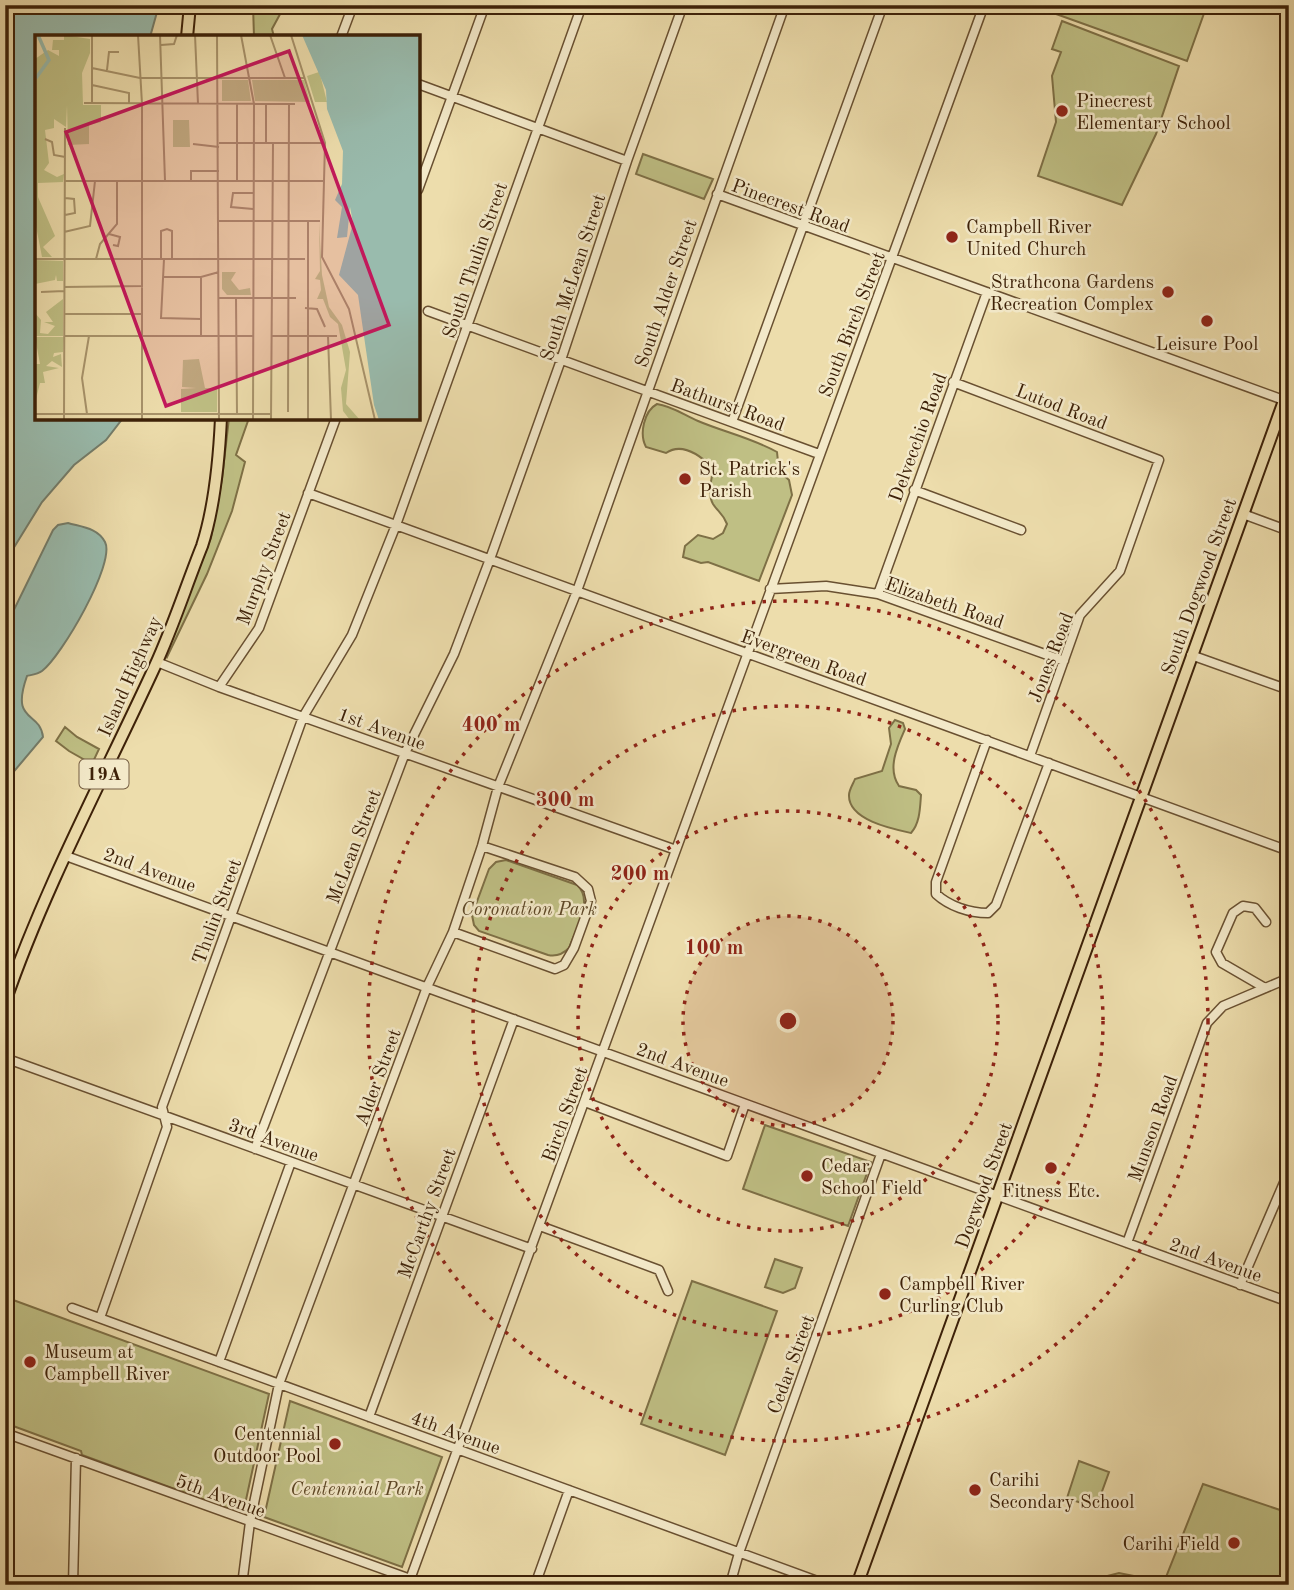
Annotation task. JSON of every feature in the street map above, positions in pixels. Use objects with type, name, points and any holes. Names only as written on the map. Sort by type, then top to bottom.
[{"type":"main road","points":[[187,35],[190,5]]},
{"type":"main road","name":"South Dogwood Street","points":[[1143,797],[1191,655],[1289,387]]},
{"type":"main road","name":"Island Highway","points":[[5,1002],[66,856],[157,662],[205,538],[217,473],[221,420]]},
{"type":"main road","name":"Dogwood Street","points":[[857,1585],[923,1395],[1143,797]]},
{"type":"street","points":[[342,35],[353,5]]},
{"type":"street","points":[[420,184],[485,5]]},
{"type":"street","name":"South Thulin Street","points":[[396,525],[582,5]]},
{"type":"street","name":"South McLean Street","points":[[490,559],[683,5]]},
{"type":"street","name":"South Alder Street","points":[[577,591],[785,5]]},
{"type":"street","points":[[732,422],[883,5]]},
{"type":"street","name":"South Birch Street","points":[[747,653],[984,5]]},
{"type":"street","points":[[420,85],[627,161]]},
{"type":"street","name":"Pinecrest Road","points":[[717,194],[1286,401]]},
{"type":"street","name":"Delvecchio Road","points":[[878,593],[987,292]]},
{"type":"street","name":"Bathurst Road","points":[[428,311],[819,454]]},
{"type":"street","name":"Lutod Road","points":[[953,382],[1159,460]]},
{"type":"street","name":"Murphy Street","points":[[219,687],[259,628],[335,420]]},
{"type":"street","name":"Jones Road","points":[[1030,756],[1080,615],[1120,571],[1159,460]]},
{"type":"street","points":[[914,490],[1021,530]]},
{"type":"street","name":"Evergreen Road","points":[[309,493],[1289,851]]},
{"type":"street","points":[[1243,514],[1289,531]]},
{"type":"street","name":"Thulin Street","points":[[100,1318],[167,1127],[162,1107],[303,717],[352,635],[396,525]]},
{"type":"street","name":"McLean Street","points":[[255,1149],[405,753],[454,654],[490,559]]},
{"type":"street","name":"Elizabeth Road","points":[[770,589],[826,586],[878,593],[1064,661]]},
{"type":"street","name":"Alder Street","points":[[242,1585],[250,1522],[279,1384],[427,987],[453,932],[482,846],[498,786],[577,591]]},
{"type":"street","name":"Birch Street","points":[[409,1583],[747,653]]},
{"type":"street","points":[[1191,655],[1289,690]]},
{"type":"street","name":"1st Avenue","points":[[157,662],[219,687],[676,850]]},
{"type":"street","points":[[988,740],[936,882],[936,894],[945,902],[958,907],[977,913],[988,913],[996,905],[1049,763]]},
{"type":"street","points":[[453,932],[555,969],[564,965],[574,948],[591,901],[588,889],[575,877],[482,846]]},
{"type":"street","name":"2nd Avenue","points":[[66,856],[1289,1302]]},
{"type":"street","points":[[1266,922],[1255,908],[1243,906],[1233,912],[1216,953],[1222,964],[1265,988],[1289,978]]},
{"type":"street","name":"Munson Road","points":[[1127,1243],[1207,1023],[1223,1006],[1265,988]]},
{"type":"street","name":"McCarthy Street","points":[[369,1417],[514,1019]]},
{"type":"street","name":"3rd Avenue","points":[[5,1058],[532,1249]]},
{"type":"street","points":[[585,1102],[727,1156],[745,1104]]},
{"type":"street","name":"Cedar Street","points":[[730,1585],[881,1154]]},
{"type":"street","points":[[219,1362],[291,1162]]},
{"type":"street","points":[[1240,1285],[1289,1171]]},
{"type":"street","points":[[540,1226],[659,1270],[668,1291]]},
{"type":"street","name":"4th Avenue","points":[[72,1308],[828,1585]]},
{"type":"street","name":"5th Avenue","points":[[5,1433],[409,1583],[427,1585]]},
{"type":"street","points":[[73,1585],[76,1458]]},
{"type":"street","points":[[535,1585],[569,1490]]},
{"type":"green space","points":[[253,5],[285,5],[272,29],[274,35],[254,35]]},
{"type":"green space","points":[[1031,5],[1207,5],[1187,61]]},
{"type":"green space","points":[[1062,21],[1179,66],[1156,134],[1122,205],[1038,176],[1056,122],[1052,76],[1061,52],[1052,49]]},
{"type":"green space","points":[[643,154],[713,179],[704,199],[636,174]]},
{"type":"green space","points":[[657,404],[777,452],[779,471],[789,480],[792,495],[759,581],[708,562],[701,563],[683,557],[685,546],[698,535],[713,539],[723,533],[727,524],[711,500],[713,468],[697,455],[685,450],[666,453],[646,447],[644,423]]},
{"type":"green space","points":[[229,420],[248,420],[236,455],[245,462],[232,511],[207,574],[167,657],[165,652],[211,538]]},
{"type":"green space","points":[[895,720],[903,723],[905,729],[894,758],[895,779],[899,786],[916,790],[921,795],[918,820],[911,833],[883,826],[863,817],[851,804],[849,795],[855,779],[882,771],[891,744],[889,728]]},
{"type":"green space","points":[[65,727],[99,749],[92,764],[56,741]]},
{"type":"green space","name":"Coronation Park","points":[[506,860],[577,885],[582,891],[582,915],[569,948],[562,953],[548,955],[479,931],[474,925],[472,915],[489,869],[496,862]]},
{"type":"green space","name":"Cedar School Field","points":[[765,1125],[871,1162],[848,1226],[743,1189]]},
{"type":"green space","points":[[775,1259],[802,1268],[795,1288],[783,1293],[765,1287]]},
{"type":"green space","points":[[692,1281],[777,1311],[725,1455],[641,1424]]},
{"type":"green space","points":[[5,1297],[269,1394],[244,1509],[232,1510],[82,1455],[81,1451],[5,1423]]},
{"type":"green space","name":"Centennial Park","points":[[290,1401],[442,1457],[402,1567],[264,1517]]},
{"type":"green space","points":[[1079,1461],[1109,1472],[1096,1508],[1067,1498]]},
{"type":"green space","name":"Carihi Field","points":[[1203,1484],[1289,1513],[1288,1585],[1096,1585],[1099,1578],[1119,1573],[1164,1582]]},
{"type":"shaded area","points":[[5,5],[159,5],[151,35],[35,35],[35,420],[121,420],[106,440],[74,465],[42,502],[5,562]]},
{"type":"shaded area","points":[[68,523],[89,529],[102,537],[106,553],[95,588],[73,630],[42,671],[27,676],[22,702],[24,709],[41,729],[43,737],[5,782],[5,628],[53,530],[58,525]]},
{"type":"place","name":"Pinecrest Elementary School","points":[[1062,111]]},
{"type":"place","name":"Campbell River United Church","points":[[952,237]]},
{"type":"place","name":"Strathcona Gardens Recreation Complex","points":[[1168,292]]},
{"type":"place","name":"Leisure Pool","points":[[1207,321]]},
{"type":"place","name":"St. Patrick's Parish","points":[[685,479]]},
{"type":"place","name":"Fitness Etc.","points":[[1051,1168]]},
{"type":"place","name":"Cedar School Field","points":[[807,1176]]},
{"type":"place","name":"Campbell River Curling Club","points":[[885,1294]]},
{"type":"place","name":"Museum at Campbell River","points":[[30,1362]]},
{"type":"place","name":"Centennial Outdoor Pool","points":[[335,1444]]},
{"type":"place","name":"Carihi Secondary School","points":[[975,1490]]},
{"type":"place","name":"Carihi Field","points":[[1234,1543]]}]
